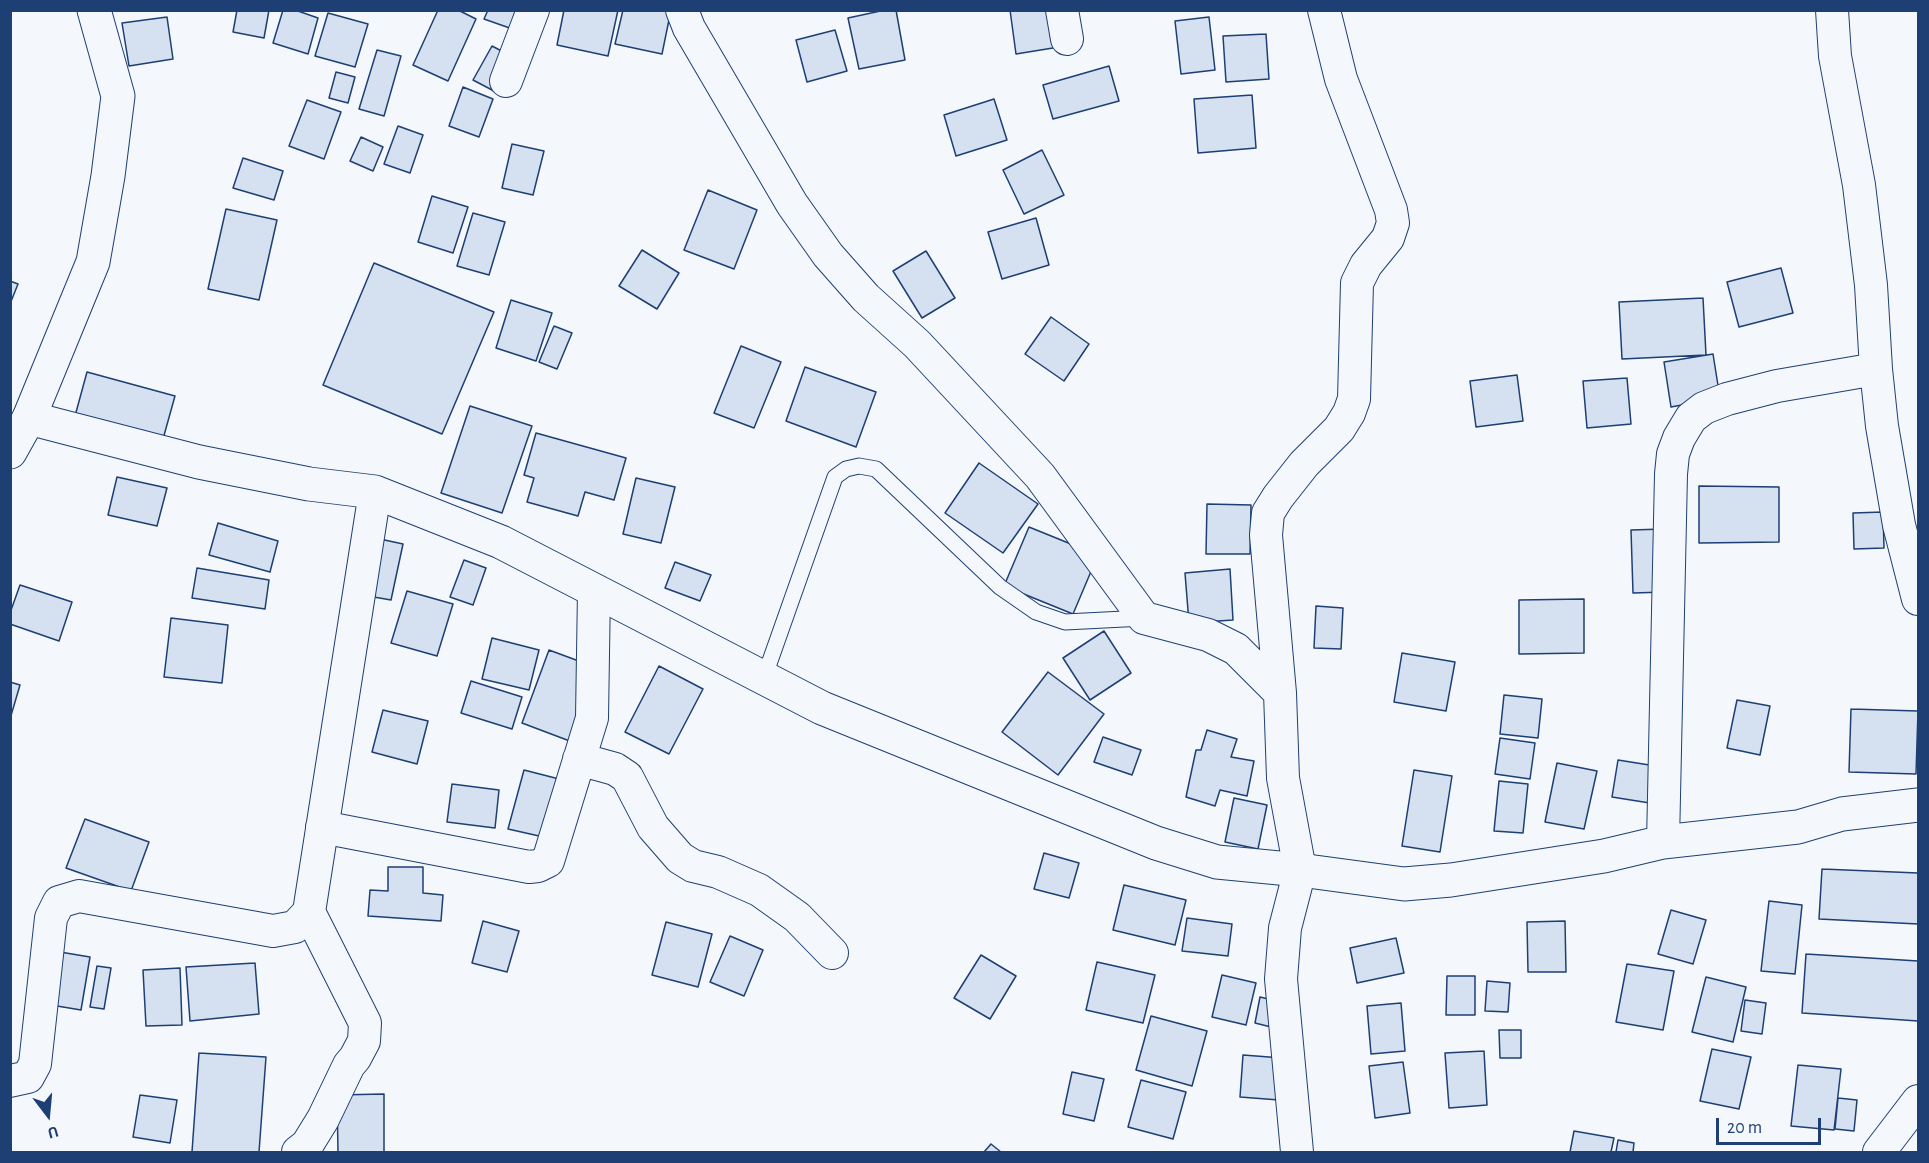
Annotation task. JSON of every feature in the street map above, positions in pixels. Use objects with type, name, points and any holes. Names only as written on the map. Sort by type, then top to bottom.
[{"type":"street","points":[[10,452],[29,418],[93,262],[108,176],[118,96],[94,10]]},
{"type":"street","points":[[506,81],[533,10]]},
{"type":"street","points":[[1297,1152],[1281,979],[1285,928],[1300,870],[1283,778],[1280,693],[1266,535],[1268,513],[1304,464],[1339,429],[1349,413],[1354,399],[1357,283],[1366,265],[1388,238],[1393,223],[1391,210],[1341,80],[1324,10]]},
{"type":"street","points":[[1832,10],[1836,65],[1859,185],[1871,285],[1882,426],[1899,525],[1918,599]]},
{"type":"street","points":[[687,12],[690,28],[792,204],[828,255],[866,298],[917,344],[1040,476],[1144,618],[1208,635],[1236,649],[1280,693]]},
{"type":"street","points":[[1663,842],[1671,474],[1673,454],[1679,438],[1691,418],[1704,408],[1727,399],[1777,386],[1876,369]]},
{"type":"street","points":[[29,418],[199,462],[309,484],[375,492],[501,542],[822,708],[1156,843],[1217,862],[1404,884],[1451,880],[1604,856],[1663,842],[1798,827],[1842,814],[1918,805]]},
{"type":"street","points":[[10,1081],[28,1077],[35,1064],[51,918],[59,902],[79,896],[273,931],[295,927],[309,912],[375,492]]},
{"type":"street","points":[[322,827],[529,867],[548,861],[592,718],[594,590]]},
{"type":"street","points":[[579,759],[615,769],[627,777],[653,827],[680,858],[693,866],[718,872],[759,890],[797,917],[832,953]]},
{"type":"street","points":[[298,1152],[307,1145],[323,1119],[349,1065],[364,1041],[365,1023],[309,912]]},
{"type":"street","points":[[1879,1152],[1918,1101]]},
{"type":"lane","points":[[764,678],[835,477],[846,469],[859,466],[876,469],[1000,587],[1036,612],[1065,622],[1144,618]]},
{"type":"building","points":[[237,10],[269,10],[264,38],[233,32]]},
{"type":"building","points":[[283,10],[295,10],[318,18],[308,54],[273,43]]},
{"type":"building","points":[[438,10],[458,10],[476,19],[448,81],[413,65]]},
{"type":"building","points":[[488,10],[528,10],[521,32],[484,19]]},
{"type":"building","points":[[564,10],[618,10],[608,56],[557,45]]},
{"type":"building","points":[[623,10],[671,10],[662,54],[615,44]]},
{"type":"building","points":[[885,10],[896,10],[905,60],[859,69],[848,18]]},
{"type":"building","points":[[1010,10],[1054,10],[1059,47],[1016,54]]},
{"type":"building","points":[[328,13],[368,24],[355,67],[315,56]]},
{"type":"building","points":[[167,17],[173,59],[129,66],[122,23]]},
{"type":"building","points":[[1209,17],[1215,70],[1181,74],[1175,21]]},
{"type":"building","points":[[835,30],[847,71],[807,82],[796,40]]},
{"type":"building","points":[[1266,34],[1269,79],[1226,82],[1223,36]]},
{"type":"building","points":[[492,46],[513,57],[494,91],[473,80]]},
{"type":"building","points":[[377,50],[401,56],[384,116],[359,109]]},
{"type":"building","points":[[1109,66],[1119,101],[1053,119],[1043,85]]},
{"type":"building","points":[[336,72],[355,77],[348,103],[329,98]]},
{"type":"building","points":[[463,87],[493,99],[479,137],[449,126]]},
{"type":"building","points":[[1252,95],[1256,148],[1198,153],[1194,99]]},
{"type":"building","points":[[994,99],[1007,140],[956,156],[944,115]]},
{"type":"building","points":[[307,100],[341,112],[324,159],[289,146]]},
{"type":"building","points":[[398,126],[423,135],[410,173],[384,164]]},
{"type":"building","points":[[361,137],[383,147],[373,171],[350,161]]},
{"type":"building","points":[[512,144],[544,151],[533,195],[502,188]]},
{"type":"building","points":[[1042,150],[1064,195],[1024,214],[1003,170]]},
{"type":"building","points":[[243,158],[283,171],[274,200],[233,188]]},
{"type":"building","points":[[708,190],[757,210],[734,269],[684,250]]},
{"type":"building","points":[[432,196],[468,207],[453,253],[418,242]]},
{"type":"building","points":[[226,209],[277,220],[259,300],[208,289]]},
{"type":"building","points":[[473,213],[505,222],[489,275],[457,266]]},
{"type":"building","points":[[1036,218],[1049,265],[1002,279],[988,232]]},
{"type":"building","points":[[642,250],[679,273],[657,309],[619,286]]},
{"type":"building","points":[[926,251],[955,298],[922,318],[893,271]]},
{"type":"building","points":[[374,263],[494,312],[442,434],[323,385]]},
{"type":"building","points":[[1781,268],[1793,313],[1739,327],[1727,282]]},
{"type":"building","points":[[10,281],[18,284],[10,304]]},
{"type":"building","points":[[1703,298],[1706,355],[1622,359],[1619,302]]},
{"type":"building","points":[[511,300],[552,313],[536,361],[496,348]]},
{"type":"building","points":[[1051,317],[1089,344],[1064,381],[1025,354]]},
{"type":"building","points":[[554,326],[572,333],[557,369],[539,362]]},
{"type":"building","points":[[741,346],[781,362],[754,428],[714,413]]},
{"type":"building","points":[[1713,354],[1720,398],[1671,407],[1664,362]]},
{"type":"building","points":[[805,367],[876,392],[856,447],[786,421]]},
{"type":"building","points":[[87,372],[175,396],[163,439],[75,416]]},
{"type":"building","points":[[1517,375],[1523,421],[1476,427],[1470,381]]},
{"type":"building","points":[[1627,378],[1631,424],[1587,428],[1583,381]]},
{"type":"building","points":[[470,406],[532,426],[502,513],[441,493]]},
{"type":"building","points":[[536,433],[626,458],[614,500],[585,492],[578,516],[527,502],[534,478],[524,475]]},
{"type":"building","points":[[979,463],[1038,504],[1003,553],[945,513]]},
{"type":"building","points":[[117,477],[167,488],[157,526],[108,515]]},
{"type":"building","points":[[636,478],[675,487],[661,543],[623,534]]},
{"type":"building","points":[[1699,486],[1779,487],[1779,542],[1699,543]]},
{"type":"building","points":[[1207,504],[1251,505],[1250,554],[1206,554]]},
{"type":"building","points":[[1883,512],[1884,548],[1854,549],[1853,513]]},
{"type":"building","points":[[218,523],[278,541],[270,572],[209,555]]},
{"type":"building","points":[[1029,527],[1098,555],[1073,614],[1004,586]]},
{"type":"building","points":[[1664,529],[1666,592],[1633,593],[1631,530]]},
{"type":"building","points":[[380,539],[403,544],[391,600],[368,596]]},
{"type":"building","points":[[464,560],[486,568],[473,605],[450,597]]},
{"type":"building","points":[[675,562],[711,575],[700,601],[665,588]]},
{"type":"building","points":[[197,568],[269,580],[265,609],[192,598]]},
{"type":"building","points":[[1230,569],[1233,620],[1189,623],[1185,573]]},
{"type":"building","points":[[20,585],[72,602],[59,641],[10,624],[10,613]]},
{"type":"building","points":[[407,591],[453,604],[437,656],[391,643]]},
{"type":"building","points":[[1584,599],[1584,653],[1519,654],[1519,600]]},
{"type":"building","points":[[1316,606],[1343,608],[1341,649],[1314,648]]},
{"type":"building","points":[[171,618],[228,625],[222,683],[164,677]]},
{"type":"building","points":[[1104,631],[1131,673],[1090,700],[1063,658]]},
{"type":"building","points":[[492,638],[539,650],[529,690],[482,679]]},
{"type":"building","points":[[549,650],[603,670],[575,743],[522,723]]},
{"type":"building","points":[[1402,653],[1455,662],[1446,711],[1394,702]]},
{"type":"building","points":[[659,666],[703,689],[669,754],[625,732]]},
{"type":"building","points":[[1048,672],[1104,714],[1058,775],[1002,732]]},
{"type":"building","points":[[471,681],[522,697],[512,729],[461,713]]},
{"type":"building","points":[[10,682],[20,685],[10,719]]},
{"type":"building","points":[[1504,695],[1542,699],[1538,738],[1500,734]]},
{"type":"building","points":[[1737,700],[1770,706],[1760,755],[1727,748]]},
{"type":"building","points":[[1851,709],[1918,711],[1916,774],[1849,772]]},
{"type":"building","points":[[383,710],[428,721],[417,764],[372,752]]},
{"type":"building","points":[[1207,730],[1237,739],[1231,757],[1254,761],[1247,796],[1220,790],[1215,806],[1186,797],[1196,750],[1201,750]]},
{"type":"building","points":[[1103,737],[1141,750],[1132,775],[1094,762]]},
{"type":"building","points":[[1500,738],[1535,743],[1530,779],[1495,774]]},
{"type":"building","points":[[1618,760],[1662,767],[1656,804],[1612,797]]},
{"type":"building","points":[[1557,763],[1597,771],[1584,829],[1545,822]]},
{"type":"building","points":[[524,770],[563,780],[548,838],[508,829]]},
{"type":"building","points":[[1414,770],[1452,776],[1440,852],[1402,846]]},
{"type":"building","points":[[1499,781],[1528,784],[1523,833],[1494,831]]},
{"type":"building","points":[[452,784],[499,790],[495,828],[447,822]]},
{"type":"building","points":[[1234,798],[1267,805],[1258,849],[1225,842]]},
{"type":"building","points":[[85,819],[149,842],[131,891],[66,868]]},
{"type":"building","points":[[1044,853],[1079,863],[1069,898],[1034,889]]},
{"type":"building","points":[[388,867],[423,867],[423,893],[443,895],[441,921],[368,916],[370,890],[388,891]]},
{"type":"building","points":[[1822,869],[1918,873],[1918,924],[1819,919]]},
{"type":"building","points":[[1124,885],[1186,900],[1175,945],[1113,930]]},
{"type":"building","points":[[1769,901],[1802,905],[1795,974],[1761,971]]},
{"type":"building","points":[[1671,910],[1706,920],[1693,964],[1658,954]]},
{"type":"building","points":[[1187,918],[1232,924],[1228,956],[1182,951]]},
{"type":"building","points":[[483,921],[519,931],[507,972],[472,963]]},
{"type":"building","points":[[1565,921],[1566,972],[1528,972],[1527,922]]},
{"type":"building","points":[[666,922],[712,934],[698,987],[652,975]]},
{"type":"building","points":[[730,936],[763,950],[744,996],[710,982]]},
{"type":"building","points":[[1396,938],[1404,973],[1357,983],[1350,948]]},
{"type":"building","points":[[54,951],[90,957],[81,1010],[45,1004]]},
{"type":"building","points":[[1806,954],[1918,961],[1918,1021],[1802,1013]]},
{"type":"building","points":[[981,955],[1016,976],[990,1019],[954,998]]},
{"type":"building","points":[[1097,962],[1155,975],[1143,1023],[1086,1010]]},
{"type":"building","points":[[255,963],[259,1014],[190,1021],[186,967]]},
{"type":"building","points":[[1627,964],[1674,971],[1663,1030],[1616,1022]]},
{"type":"building","points":[[97,966],[111,968],[104,1009],[90,1007]]},
{"type":"building","points":[[180,968],[182,1025],[146,1026],[143,970]]},
{"type":"building","points":[[1222,975],[1256,983],[1246,1025],[1212,1017]]},
{"type":"building","points":[[1447,976],[1475,976],[1475,1015],[1446,1015]]},
{"type":"building","points":[[1706,977],[1746,987],[1733,1042],[1692,1032]]},
{"type":"building","points":[[1487,981],[1510,983],[1508,1012],[1485,1011]]},
{"type":"building","points":[[1260,997],[1281,1002],[1275,1028],[1255,1023]]},
{"type":"building","points":[[1745,1000],[1766,1003],[1762,1034],[1741,1031]]},
{"type":"building","points":[[1401,1003],[1405,1051],[1371,1054],[1367,1006]]},
{"type":"building","points":[[1151,1016],[1207,1031],[1192,1086],[1136,1070]]},
{"type":"building","points":[[1499,1030],[1521,1030],[1521,1058],[1500,1058]]},
{"type":"building","points":[[1712,1049],[1751,1057],[1739,1109],[1700,1101]]},
{"type":"building","points":[[1484,1051],[1487,1105],[1449,1108],[1445,1053]]},
{"type":"building","points":[[199,1053],[266,1057],[259,1152],[192,1152]]},
{"type":"building","points":[[1243,1055],[1282,1058],[1279,1100],[1240,1097]]},
{"type":"building","points":[[1403,1062],[1410,1113],[1375,1118],[1369,1066]]},
{"type":"building","points":[[1798,1065],[1841,1069],[1834,1130],[1791,1126]]},
{"type":"building","points":[[1072,1072],[1104,1079],[1094,1121],[1063,1114]]},
{"type":"building","points":[[1141,1080],[1186,1092],[1173,1139],[1128,1127]]},
{"type":"building","points":[[384,1094],[384,1152],[338,1152],[337,1095]]},
{"type":"building","points":[[140,1095],[177,1100],[170,1143],[133,1137]]},
{"type":"building","points":[[1838,1098],[1857,1100],[1854,1131],[1835,1129]]},
{"type":"building","points":[[1574,1131],[1614,1138],[1611,1152],[1570,1152]]},
{"type":"building","points":[[1618,1140],[1634,1143],[1633,1152],[1616,1152]]},
{"type":"building","points":[[991,1144],[1001,1152],[984,1152]]}]
